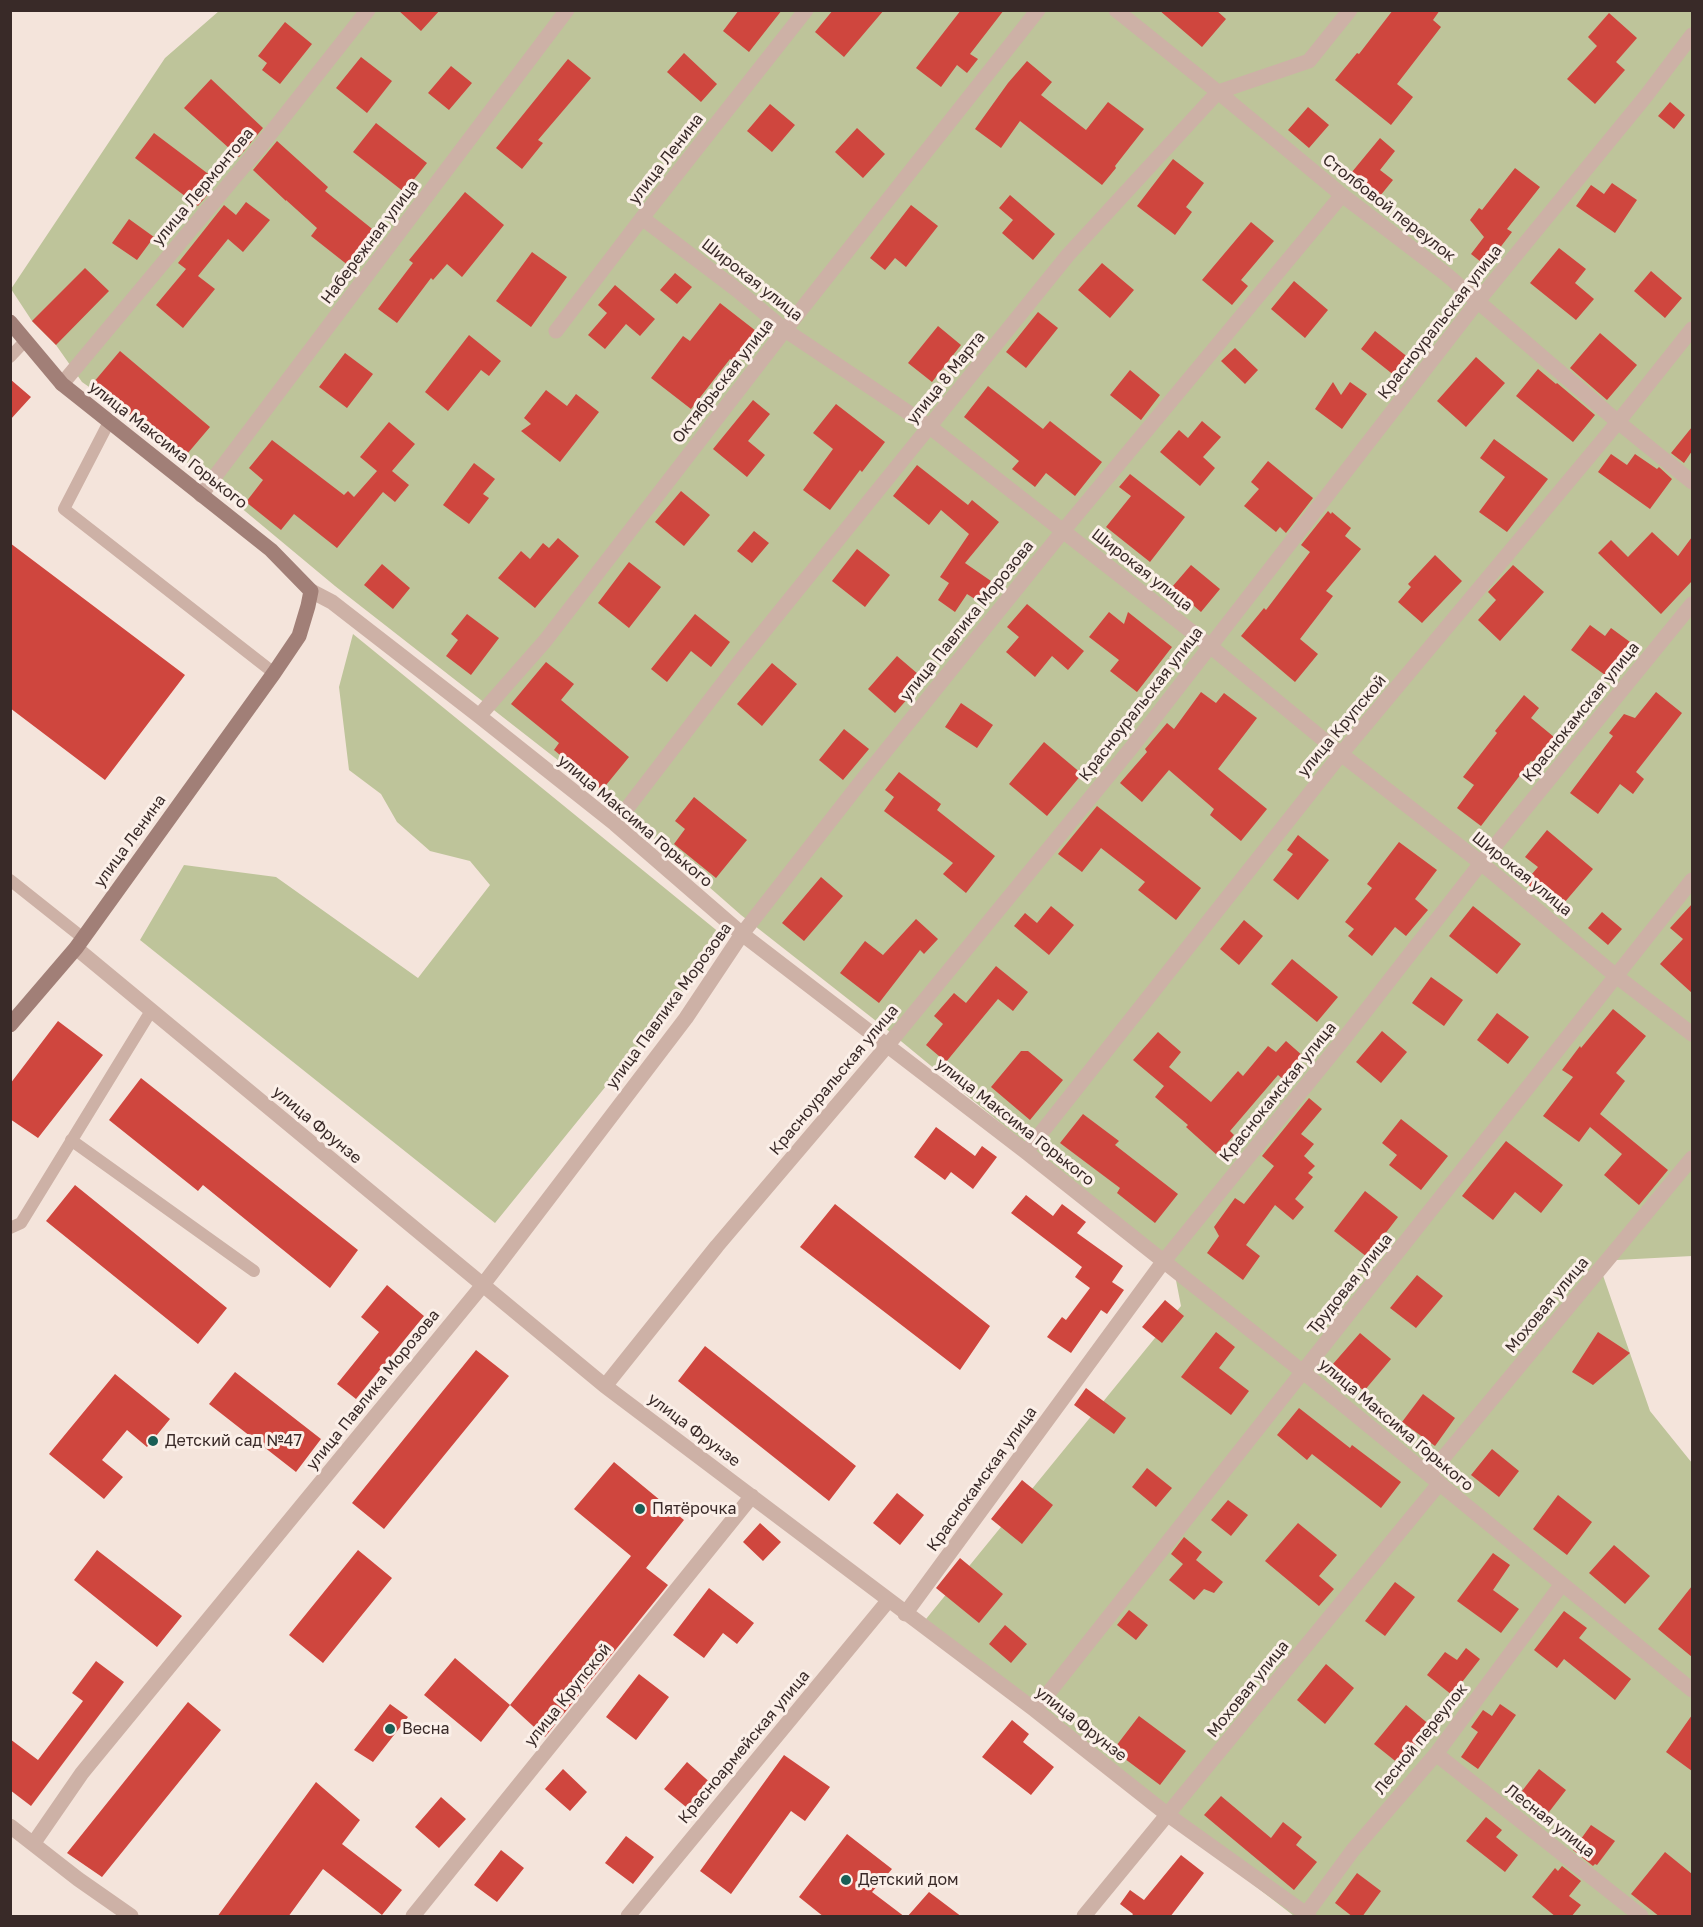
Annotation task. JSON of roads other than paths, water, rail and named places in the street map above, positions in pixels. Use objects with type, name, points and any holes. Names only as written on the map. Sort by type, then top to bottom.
[{"type":"street","name":"улица Лермонтова","points":[[62,384],[259,148],[368,10]]},
{"type":"street","name":"Набережная улица","points":[[201,495],[567,10]]},
{"type":"street","name":"улица Ленина","points":[[556,331],[806,10]]},
{"type":"street","name":"Октябрьская улица","points":[[479,716],[545,640],[785,330],[1038,10]]},
{"type":"street","name":"Столбовой переулок","points":[[1116,10],[1342,195],[1447,275],[1618,423],[1692,482]]},
{"type":"street","name":"улица 8 Марта","points":[[615,824],[740,661],[1068,255],[1218,92],[1309,61],[1350,10]]},
{"type":"street","name":"Красноуральская улица","points":[[605,1386],[717,1246],[887,1046],[1132,747],[1478,302],[1646,96],[1692,35]]},
{"type":"street","name":"улица Павлика Морозова","points":[[33,1844],[82,1773],[482,1286],[686,1017],[742,934],[862,779],[1063,531],[1342,195]]},
{"type":"street","name":"Широкая улица","points":[[642,218],[737,290],[785,330],[930,427],[1210,646],[1341,754],[1481,863],[1616,976],[1692,1034]]},
{"type":"street","name":"улица Максима Горького","points":[[10,322],[62,384],[271,550],[311,591],[332,602],[615,824],[742,934],[1026,1152],[1303,1372],[1692,1690]]},
{"type":"street","name":"улица Крупской","points":[[1026,1152],[1341,754],[1618,423],[1692,329]]},
{"type":"street","points":[[274,673],[298,636],[311,591]]},
{"type":"street","name":"Краснокамская улица","points":[[905,1614],[1163,1262],[1343,1040],[1481,863],[1692,604]]},
{"type":"street","name":"улица Ленина","points":[[10,1025],[79,943],[274,673]]},
{"type":"street","name":"Трудовая улица","points":[[1035,1710],[1692,880]]},
{"type":"street","name":"улица Фрунзе","points":[[79,943],[151,1011],[605,1386],[1035,1710],[1168,1815],[1308,1915]]},
{"type":"street","name":"Моховая улица","points":[[1084,1917],[1692,1158]]},
{"type":"street","name":"улица Крупской","points":[[413,1917],[752,1496]]},
{"type":"street","name":"Лесной переулок","points":[[1308,1915],[1353,1850],[1436,1754],[1562,1584]]},
{"type":"street","name":"Красноармейская улица","points":[[628,1917],[888,1601]]},
{"type":"street","name":"Лесная улица","points":[[1436,1754],[1641,1917]]},
{"type":"street","points":[[10,1826],[131,1917]]},
{"type":"lane","points":[[10,357],[26,340]]},
{"type":"lane","points":[[109,422],[64,509],[274,673]]},
{"type":"lane","points":[[10,880],[79,943]]},
{"type":"lane","points":[[10,1228],[21,1223],[151,1011]]},
{"type":"lane","points":[[71,1140],[254,1271]]},
{"type":"place","name":"Детский сад №47","points":[[153,1441]]},
{"type":"place","name":"Пятёрочка","points":[[640,1509]]},
{"type":"place","name":"Весна","points":[[390,1729]]},
{"type":"place","name":"Детский дом","points":[[846,1880]]}]
